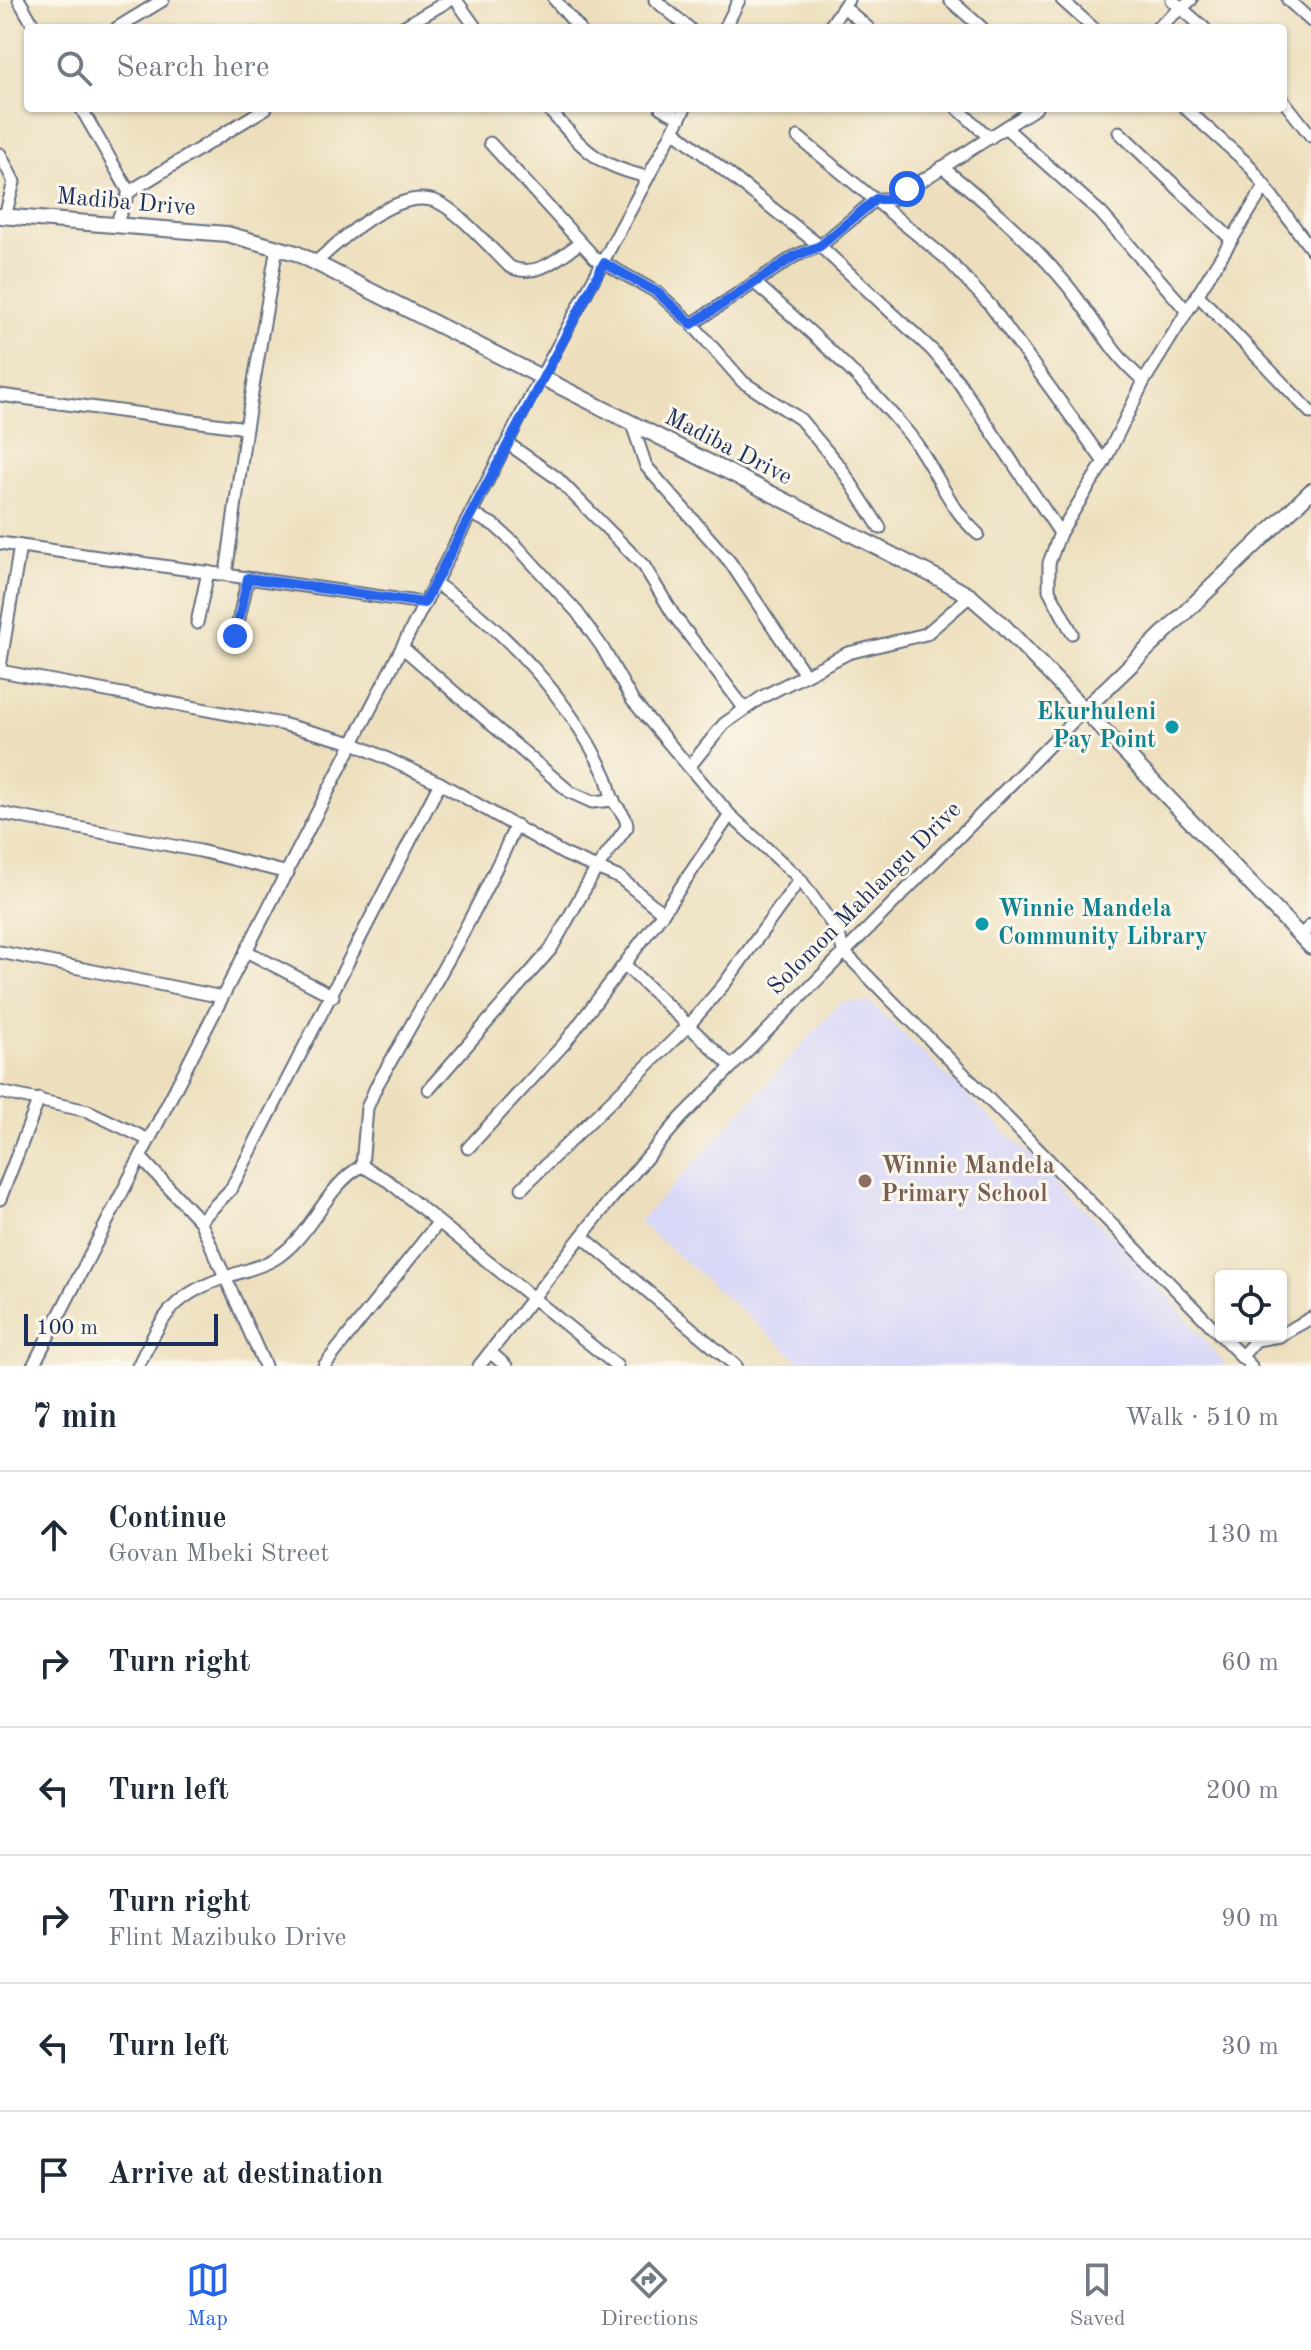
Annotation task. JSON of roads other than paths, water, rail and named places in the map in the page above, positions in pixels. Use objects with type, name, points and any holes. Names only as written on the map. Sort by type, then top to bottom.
[{"type":"street","points":[[19,0],[33,24]]},
{"type":"street","points":[[124,24],[163,0]]},
{"type":"street","points":[[408,24],[450,0]]},
{"type":"street","points":[[456,0],[473,24]]},
{"type":"street","points":[[555,0],[576,24]]},
{"type":"street","points":[[655,0],[684,24]]},
{"type":"street","points":[[727,24],[739,0]]},
{"type":"street","points":[[950,0],[977,24]]},
{"type":"street","points":[[1062,0],[1089,24]]},
{"type":"street","points":[[1160,24],[1177,4],[1191,0]]},
{"type":"street","points":[[1288,0],[1311,21]]},
{"type":"street","points":[[832,24],[846,4],[864,24]]},
{"type":"street","points":[[1177,4],[1200,24]]},
{"type":"street","points":[[1287,105],[1311,136]]},
{"type":"street","points":[[83,112],[129,192]]},
{"type":"street","points":[[116,224],[129,192],[259,112]]},
{"type":"street","points":[[551,112],[596,159],[618,170],[648,177]]},
{"type":"street","points":[[961,112],[990,138]]},
{"type":"street","points":[[692,324],[795,256],[820,246],[876,199],[893,199],[1030,112]]},
{"type":"street","points":[[1189,112],[1249,165],[1311,249]]},
{"type":"street","points":[[33,1366],[541,377],[682,113]]},
{"type":"street","points":[[1006,128],[1079,190],[1187,311]]},
{"type":"street","points":[[673,130],[820,246],[945,365],[1060,533]]},
{"type":"street","points":[[1119,132],[1232,240]]},
{"type":"street","points":[[798,137],[948,260],[990,305],[1104,462]]},
{"type":"street","points":[[490,143],[580,243],[604,263],[658,293],[692,324],[743,382],[800,419],[841,468],[880,528]]},
{"type":"street","points":[[0,154],[14,182],[3,216]]},
{"type":"street","points":[[942,167],[1002,215],[1053,269],[1111,349],[1144,381]]},
{"type":"street","points":[[1072,633],[1049,590],[1049,563],[1060,533],[1104,462],[1144,381],[1265,186]]},
{"type":"street","points":[[316,262],[364,221],[422,199],[442,205],[510,267],[519,271],[542,269],[580,243]]},
{"type":"street","name":"Madiba Drive","points":[[3,216],[227,234],[277,247],[316,262],[970,596],[1002,624],[1057,684],[1086,708],[1306,930],[1311,947]]},
{"type":"street","points":[[226,574],[246,428],[277,247]]},
{"type":"street","points":[[755,283],[824,343],[880,400],[919,447],[958,516],[978,534]]},
{"type":"street","points":[[1197,294],[1311,413]]},
{"type":"street","points":[[0,395],[246,428]]},
{"type":"street","points":[[632,424],[646,466],[730,562],[804,673]]},
{"type":"street","points":[[507,443],[557,478],[644,566],[673,614],[744,708]]},
{"type":"street","name":"Solomon Mahlangu Drive","points":[[479,1366],[650,1154],[731,1066],[1086,708],[1311,491]]},
{"type":"street","points":[[472,514],[494,525],[514,543],[577,612],[602,647],[632,700],[730,815],[800,879],[839,934],[843,951],[1251,1366]]},
{"type":"street","points":[[0,543],[424,603]]},
{"type":"street","points":[[20,546],[0,669],[282,724],[353,743],[440,783],[596,869],[620,878],[663,913]]},
{"type":"street","points":[[197,623],[208,572]]},
{"type":"street","points":[[235,636],[248,578]]},
{"type":"street","points":[[429,1089],[551,949],[596,869],[627,827],[627,820],[614,800],[598,762],[542,680],[482,616],[436,584]]},
{"type":"street","points":[[689,767],[724,724],[744,708],[804,673],[872,644],[926,634],[970,596]]},
{"type":"street","points":[[403,648],[570,792],[592,802],[614,800]]},
{"type":"street","points":[[200,1221],[231,1189],[440,783]]},
{"type":"street","points":[[0,813],[200,851],[288,873]]},
{"type":"street","points":[[468,1148],[564,1044],[663,913],[730,815]]},
{"type":"street","points":[[143,1364],[162,1321],[181,1298],[204,1284],[285,1252],[344,1181],[362,1166],[367,1108],[376,1087],[453,947],[483,900],[516,825]]},
{"type":"street","points":[[522,1188],[690,1024],[725,983],[800,879]]},
{"type":"street","points":[[246,951],[333,996]]},
{"type":"street","points":[[0,952],[222,997]]},
{"type":"street","points":[[625,965],[731,1066]]},
{"type":"street","points":[[0,1092],[88,1111],[149,1140]]},
{"type":"street","points":[[0,1199],[39,1099]]},
{"type":"street","points":[[141,1158],[200,1221],[265,1366]]},
{"type":"street","points":[[362,1166],[388,1181],[617,1366]]},
{"type":"street","points":[[324,1366],[438,1223]]},
{"type":"street","points":[[582,1236],[736,1366]]},
{"type":"street","points":[[1287,1332],[1311,1318]]},
{"type":"street","points":[[1241,1357],[1254,1342]]},
{"type":"street","points":[[490,1352],[506,1366]]},
{"type":"place","name":"Ekurhuleni Pay Point","points":[[1172,727]]},
{"type":"place","name":"Winnie Mandela Community Library","points":[[982,924]]},
{"type":"place","name":"Winnie Mandela Primary School","points":[[865,1181]]}]
